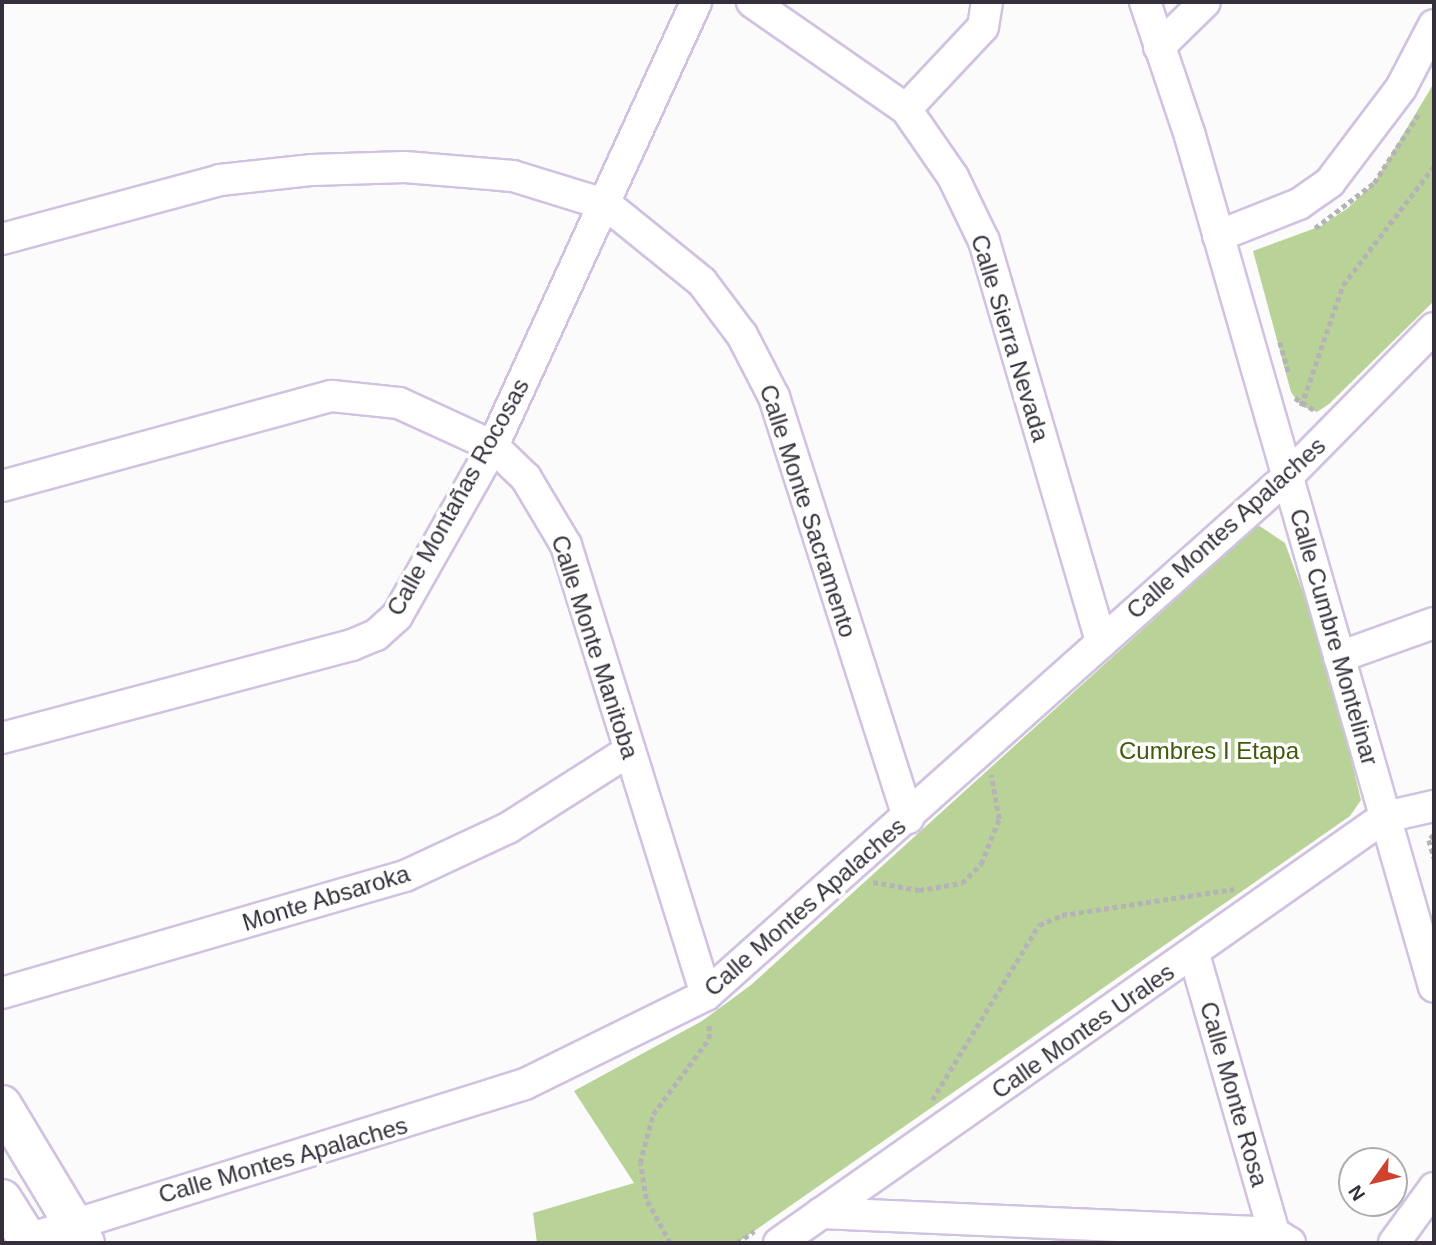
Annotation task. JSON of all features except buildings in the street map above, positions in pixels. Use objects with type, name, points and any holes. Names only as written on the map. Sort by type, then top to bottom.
[{"type":"main road","points":[[2,1105],[79,1232]]},
{"type":"main road","points":[[2,1199],[29,1241]]},
{"type":"street","name":"Calle Montañas Rocosas","points":[[2,737],[376,635],[397,616],[493,446],[607,205],[696,2]]},
{"type":"street","name":"Calle Sierra Nevada","points":[[752,2],[906,110],[953,177],[984,241],[1101,642]]},
{"type":"street","points":[[906,110],[983,27],[987,2]]},
{"type":"street","name":"Calle Cumbre Montelinar","points":[[1145,2],[1218,236],[1434,987]]},
{"type":"street","points":[[1159,47],[1205,2]]},
{"type":"street","points":[[1218,236],[1299,204],[1331,183],[1401,88],[1434,24]]},
{"type":"street","name":"Calle Monte Sacramento","points":[[2,239],[220,180],[312,170],[405,167],[513,176],[607,205],[702,282],[742,335],[774,397],[908,818]]},
{"type":"street","name":"Calle Montes Apalaches","points":[[29,1241],[79,1232],[525,1084],[707,1005],[1101,642],[1287,477],[1434,328]]},
{"type":"street","name":"Calle Monte Manitoba","points":[[2,486],[332,396],[399,403],[493,446],[526,478],[566,545],[707,1005]]},
{"type":"street","points":[[1339,657],[1434,622]]},
{"type":"street","name":"Monte Absaroka","points":[[2,993],[405,876],[508,828],[629,751]]},
{"type":"street","points":[[1385,817],[1434,806]]},
{"type":"street","name":"Calle Montes Urales","points":[[769,1235],[821,1213],[1194,954],[1385,817]]},
{"type":"street","name":"Calle Monte Rosa","points":[[1194,954],[1282,1238]]},
{"type":"street","points":[[1394,1243],[1434,1188]]},
{"type":"street","points":[[821,1213],[1282,1238]]},
{"type":"path","points":[[1303,232],[1348,208],[1374,183],[1423,104]]},
{"type":"path","points":[[1301,406],[1343,285],[1434,166]]},
{"type":"path","points":[[1277,333],[1289,379]]},
{"type":"path","points":[[1291,392],[1301,406],[1317,412]]},
{"type":"path","points":[[990,771],[1000,762]]},
{"type":"path","points":[[1434,835],[1429,840],[1434,858]]},
{"type":"path","points":[[927,1108],[1039,925],[1062,915],[1242,887]]},
{"type":"path","points":[[670,1243],[646,1199],[640,1163],[667,1089],[709,1039],[707,1005]]},
{"type":"path","points":[[737,1243],[769,1235]]},
{"type":"green space","points":[[1434,83],[1434,301],[1329,404],[1317,412],[1301,406],[1291,392],[1253,251],[1321,226],[1348,208],[1374,183]]},
{"type":"green space","name":"Cumbres I Etapa","points":[[1258,525],[1285,543],[1325,653],[1361,800],[1350,816],[737,1243],[537,1243],[533,1213],[634,1183],[574,1091],[702,1021],[751,985]]}]
